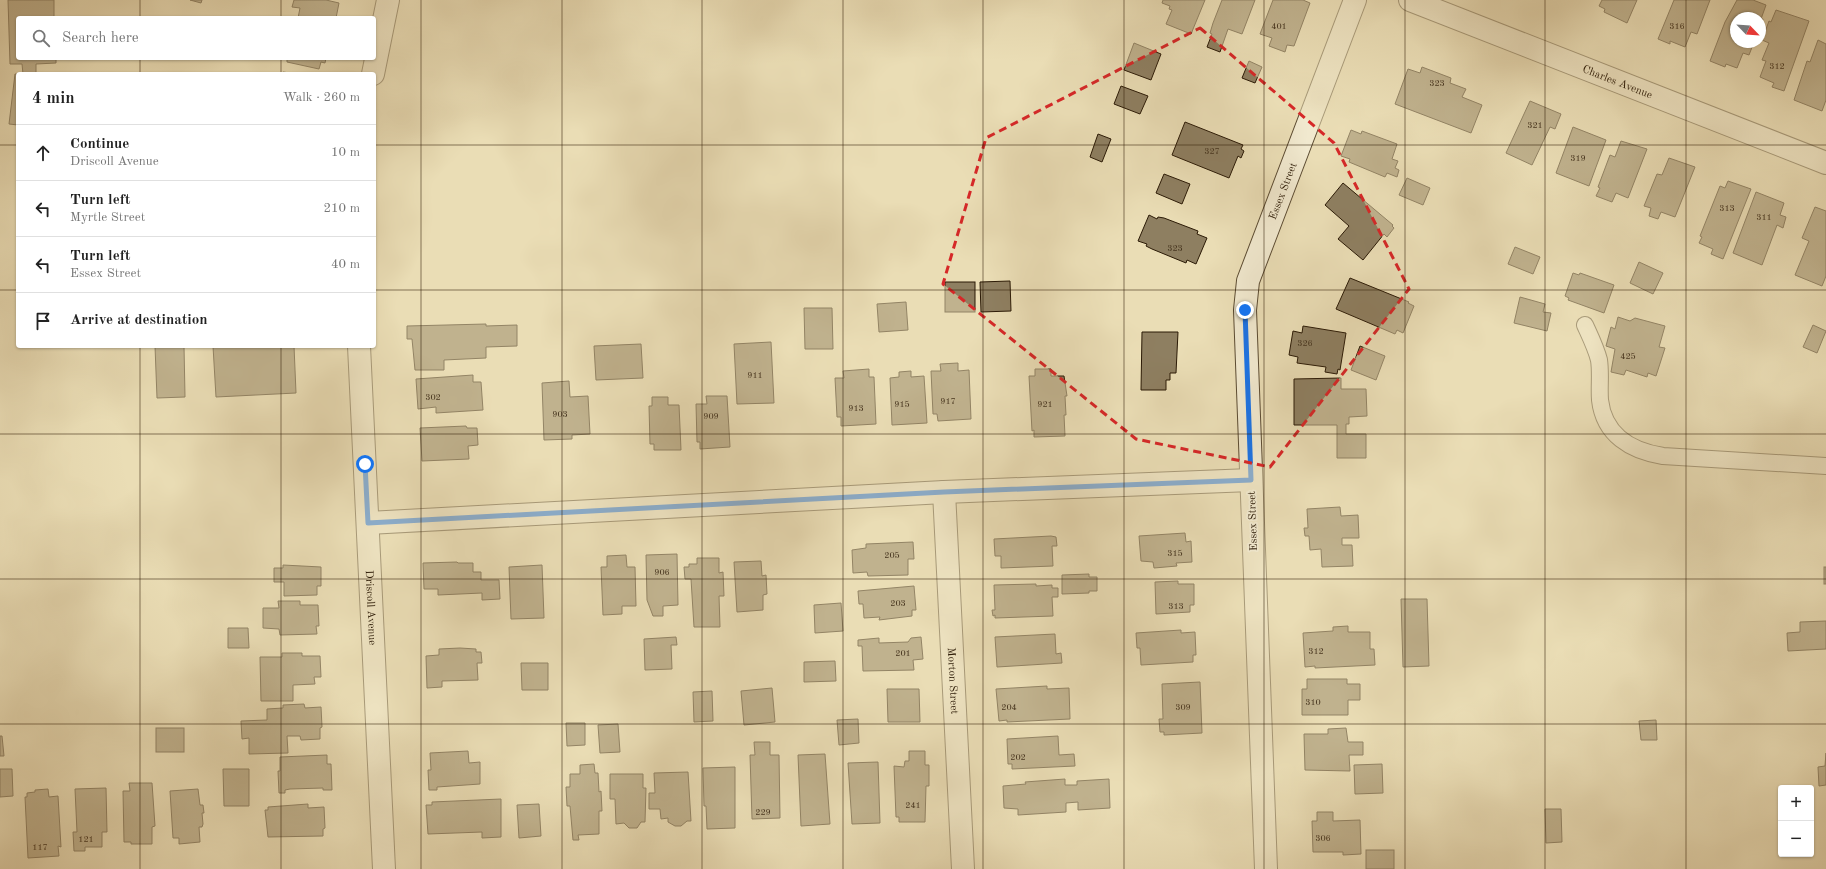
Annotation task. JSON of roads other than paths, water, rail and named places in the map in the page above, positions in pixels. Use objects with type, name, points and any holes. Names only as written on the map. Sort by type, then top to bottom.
[{"type":"street","points":[[376,59],[388,0]]},
{"type":"street","name":"Essex Street","points":[[1266,869],[1245,310],[1248,281],[1354,0]]},
{"type":"street","name":"Charles Avenue","points":[[1410,0],[1826,163]]},
{"type":"street","points":[[373,72],[376,60]]},
{"type":"street","name":"Driscoll Avenue","points":[[358,348],[384,869]]},
{"type":"street","points":[[368,523],[944,492],[1251,480]]},
{"type":"street","name":"Morton Street","points":[[944,492],[963,869]]},
{"type":"lane","points":[[1585,326],[1599,359],[1600,399],[1604,419],[1614,434],[1622,441],[1646,454],[1826,466]]}]
